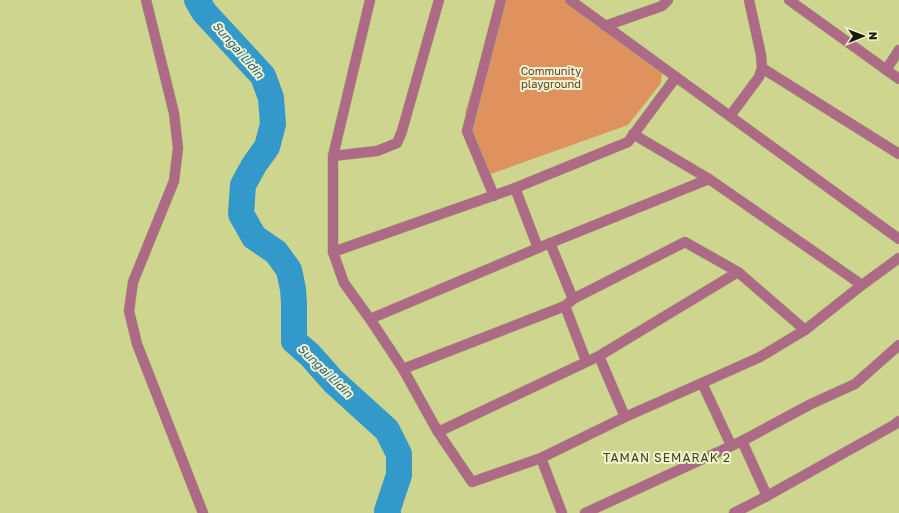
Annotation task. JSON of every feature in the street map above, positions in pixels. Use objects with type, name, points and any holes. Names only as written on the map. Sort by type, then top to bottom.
[{"type":"street","points":[[146,0],[174,113],[178,148],[174,181],[133,282],[129,311],[138,344],[203,513]]},
{"type":"street","points":[[370,0],[333,156],[333,252],[344,283],[403,369],[438,432],[472,482],[541,458],[625,417],[760,357],[806,330],[862,285],[899,258]]},
{"type":"street","points":[[333,156],[377,151],[398,143],[439,0]]},
{"type":"street","points":[[494,196],[467,131],[501,0]]},
{"type":"street","points":[[570,0],[899,239]]},
{"type":"street","points":[[605,26],[662,6],[668,0]]},
{"type":"street","points":[[730,116],[759,77],[762,68],[761,54],[749,0]]},
{"type":"street","points":[[789,0],[899,79]]},
{"type":"street","points":[[886,70],[899,50]]},
{"type":"street","points":[[762,68],[899,154]]},
{"type":"street","points":[[333,252],[494,196],[628,142],[676,76]]},
{"type":"street","points":[[633,134],[709,178],[862,285]]},
{"type":"street","points":[[370,319],[709,178]]},
{"type":"street","points":[[514,188],[538,248]]},
{"type":"street","points":[[403,369],[565,306],[573,300],[685,242],[738,272],[806,330]]},
{"type":"street","points":[[550,243],[573,300]]},
{"type":"street","points":[[438,432],[599,356],[738,272]]},
{"type":"street","points":[[565,306],[586,361]]},
{"type":"street","points":[[585,513],[742,441],[811,404],[855,384],[899,345]]},
{"type":"street","points":[[599,356],[625,417]]},
{"type":"street","points":[[702,383],[731,445]]},
{"type":"street","points":[[734,513],[899,421]]},
{"type":"street","points":[[742,441],[766,496]]},
{"type":"street","points":[[541,458],[562,513]]},
{"type":"green space","name":"Community playground","points":[[499,0],[567,0],[662,72],[661,83],[628,125],[488,175],[465,113]]},
{"type":"waterway","name":"Sungai Lidin","points":[[197,0],[204,12],[263,76],[271,98],[273,124],[267,147],[254,165],[243,185],[241,214],[254,237],[276,252],[289,270],[293,289],[294,341],[310,355],[333,381],[387,430],[399,454],[399,475],[387,511],[388,513]]},
{"type":"district","name":"TAMAN SEMARAK 2","points":[[667,458]]}]
